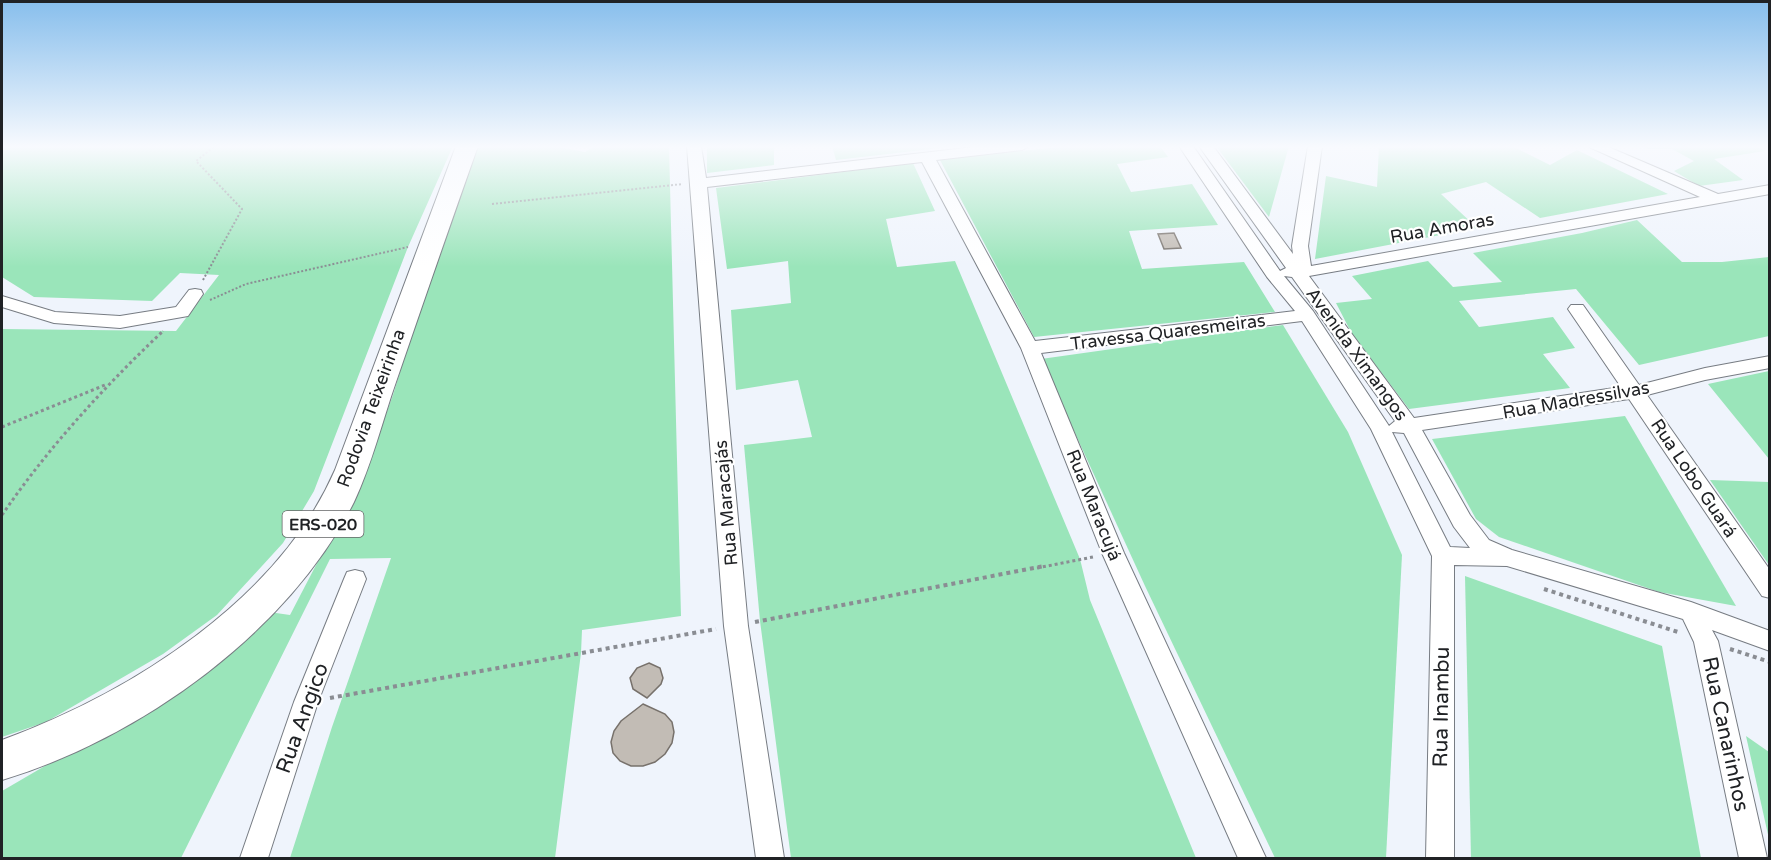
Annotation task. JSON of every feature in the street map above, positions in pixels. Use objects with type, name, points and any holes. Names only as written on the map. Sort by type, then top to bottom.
[{"type":"main road","name":"Rodovia Teixeirinha","points":[[2,760],[69,733],[162,682],[238,624],[276,586],[304,552],[328,518],[348,479],[452,186]]},
{"type":"street","name":"Rua Maracajás","points":[[699,186],[736,626],[770,858]]},
{"type":"street","name":"Rua Maracujá","points":[[943,186],[1030,348],[1113,553],[1252,858]]},
{"type":"street","name":"Avenida Ximangos","points":[[1213,186],[1273,273],[1307,315],[1380,427],[1443,556],[1506,557]]},
{"type":"street","name":"Avenida Ximangos","points":[[1236,186],[1300,271],[1410,427],[1468,530],[1481,546],[1506,557],[1691,612],[1770,641]]},
{"type":"street","points":[[1300,271],[1300,246],[1309,186]]},
{"type":"street","points":[[1687,186],[1717,199]]},
{"type":"street","name":"Rua Amoras","points":[[1273,273],[1300,271],[1770,189]]},
{"type":"street","points":[[2,301],[54,318],[120,322],[182,312],[195,294]]},
{"type":"street","name":"Rua Lobo Guará","points":[[1577,309],[1770,589]]},
{"type":"street","name":"Travessa Quaresmeiras","points":[[1030,348],[1307,315]]},
{"type":"street","name":"Rua Madressilvas","points":[[1380,427],[1410,427],[1635,392],[1705,374],[1770,362]]},
{"type":"street","name":"Rua Inambu","points":[[1440,858],[1443,556]]},
{"type":"street","name":"Rua Angico","points":[[254,858],[306,702],[355,579]]},
{"type":"street","name":"Rua Canarinhos","points":[[1691,612],[1706,641],[1753,858]]},
{"type":"path","points":[[195,294],[242,209],[220,186]]},
{"type":"path","points":[[492,204],[668,186]]},
{"type":"path","points":[[2,515],[19,490],[106,385],[182,312],[246,284],[408,247]]},
{"type":"path","points":[[2,427],[106,385]]},
{"type":"path","points":[[306,702],[736,626],[1113,553]]},
{"type":"path","points":[[1541,588],[1770,662]]},
{"type":"green space","points":[[2,186],[435,186],[408,247],[314,491],[283,543],[217,615],[163,654],[46,722],[2,737],[2,329],[176,331],[219,275],[180,273],[152,301],[34,297],[2,277]]},
{"type":"green space","points":[[461,186],[670,186],[681,616],[582,630],[555,858],[290,858],[332,727],[391,558],[330,559],[181,858],[2,858],[2,791],[98,735],[269,612],[290,615],[340,519],[356,494],[393,395],[438,246]]},
{"type":"green space","points":[[924,186],[935,211],[886,219],[897,267],[955,261],[1080,559],[1090,600],[1196,858],[791,858],[760,621],[744,445],[812,437],[798,380],[736,390],[731,310],[791,303],[788,261],[727,269],[716,188]]},
{"type":"green space","points":[[954,186],[1128,186],[1131,192],[1193,186],[1218,225],[1129,231],[1142,269],[1244,262],[1275,312],[1034,337]]},
{"type":"green space","points":[[1246,186],[1278,186],[1269,217]]},
{"type":"green space","points":[[1325,186],[1470,186],[1441,194],[1477,228],[1315,259]]},
{"type":"green space","points":[[1492,186],[1652,186],[1668,194],[1540,218]]},
{"type":"green space","points":[[1637,220],[1682,262],[1722,262],[1769,257],[1769,336],[1639,365],[1576,289],[1459,301],[1479,327],[1553,317],[1575,348],[1543,354],[1570,388],[1409,409],[1352,334],[1336,303],[1372,299],[1352,276],[1428,261],[1453,287],[1502,282],[1473,253],[1582,233]]},
{"type":"green space","points":[[1283,325],[1348,432],[1402,555],[1386,858],[1275,858],[1145,586],[1041,359]]},
{"type":"green space","points":[[1770,371],[1769,459],[1708,384]]},
{"type":"green space","points":[[1625,416],[1736,606],[1659,592],[1499,537],[1476,519],[1432,439]]},
{"type":"green space","points":[[1710,480],[1769,482],[1769,565]]},
{"type":"green space","points":[[1465,576],[1662,646],[1701,858],[1471,858]]},
{"type":"green space","points":[[1746,736],[1769,752],[1769,839]]},
{"type":"building","points":[[1174,233],[1181,248],[1164,249],[1158,234]]},
{"type":"building","points":[[649,663],[660,668],[663,678],[661,684],[647,698],[633,689],[630,678],[637,668]]},
{"type":"building","points":[[643,704],[665,714],[672,722],[674,732],[672,743],[665,754],[655,762],[643,766],[631,766],[620,761],[613,753],[611,742],[614,731],[621,721]]}]
